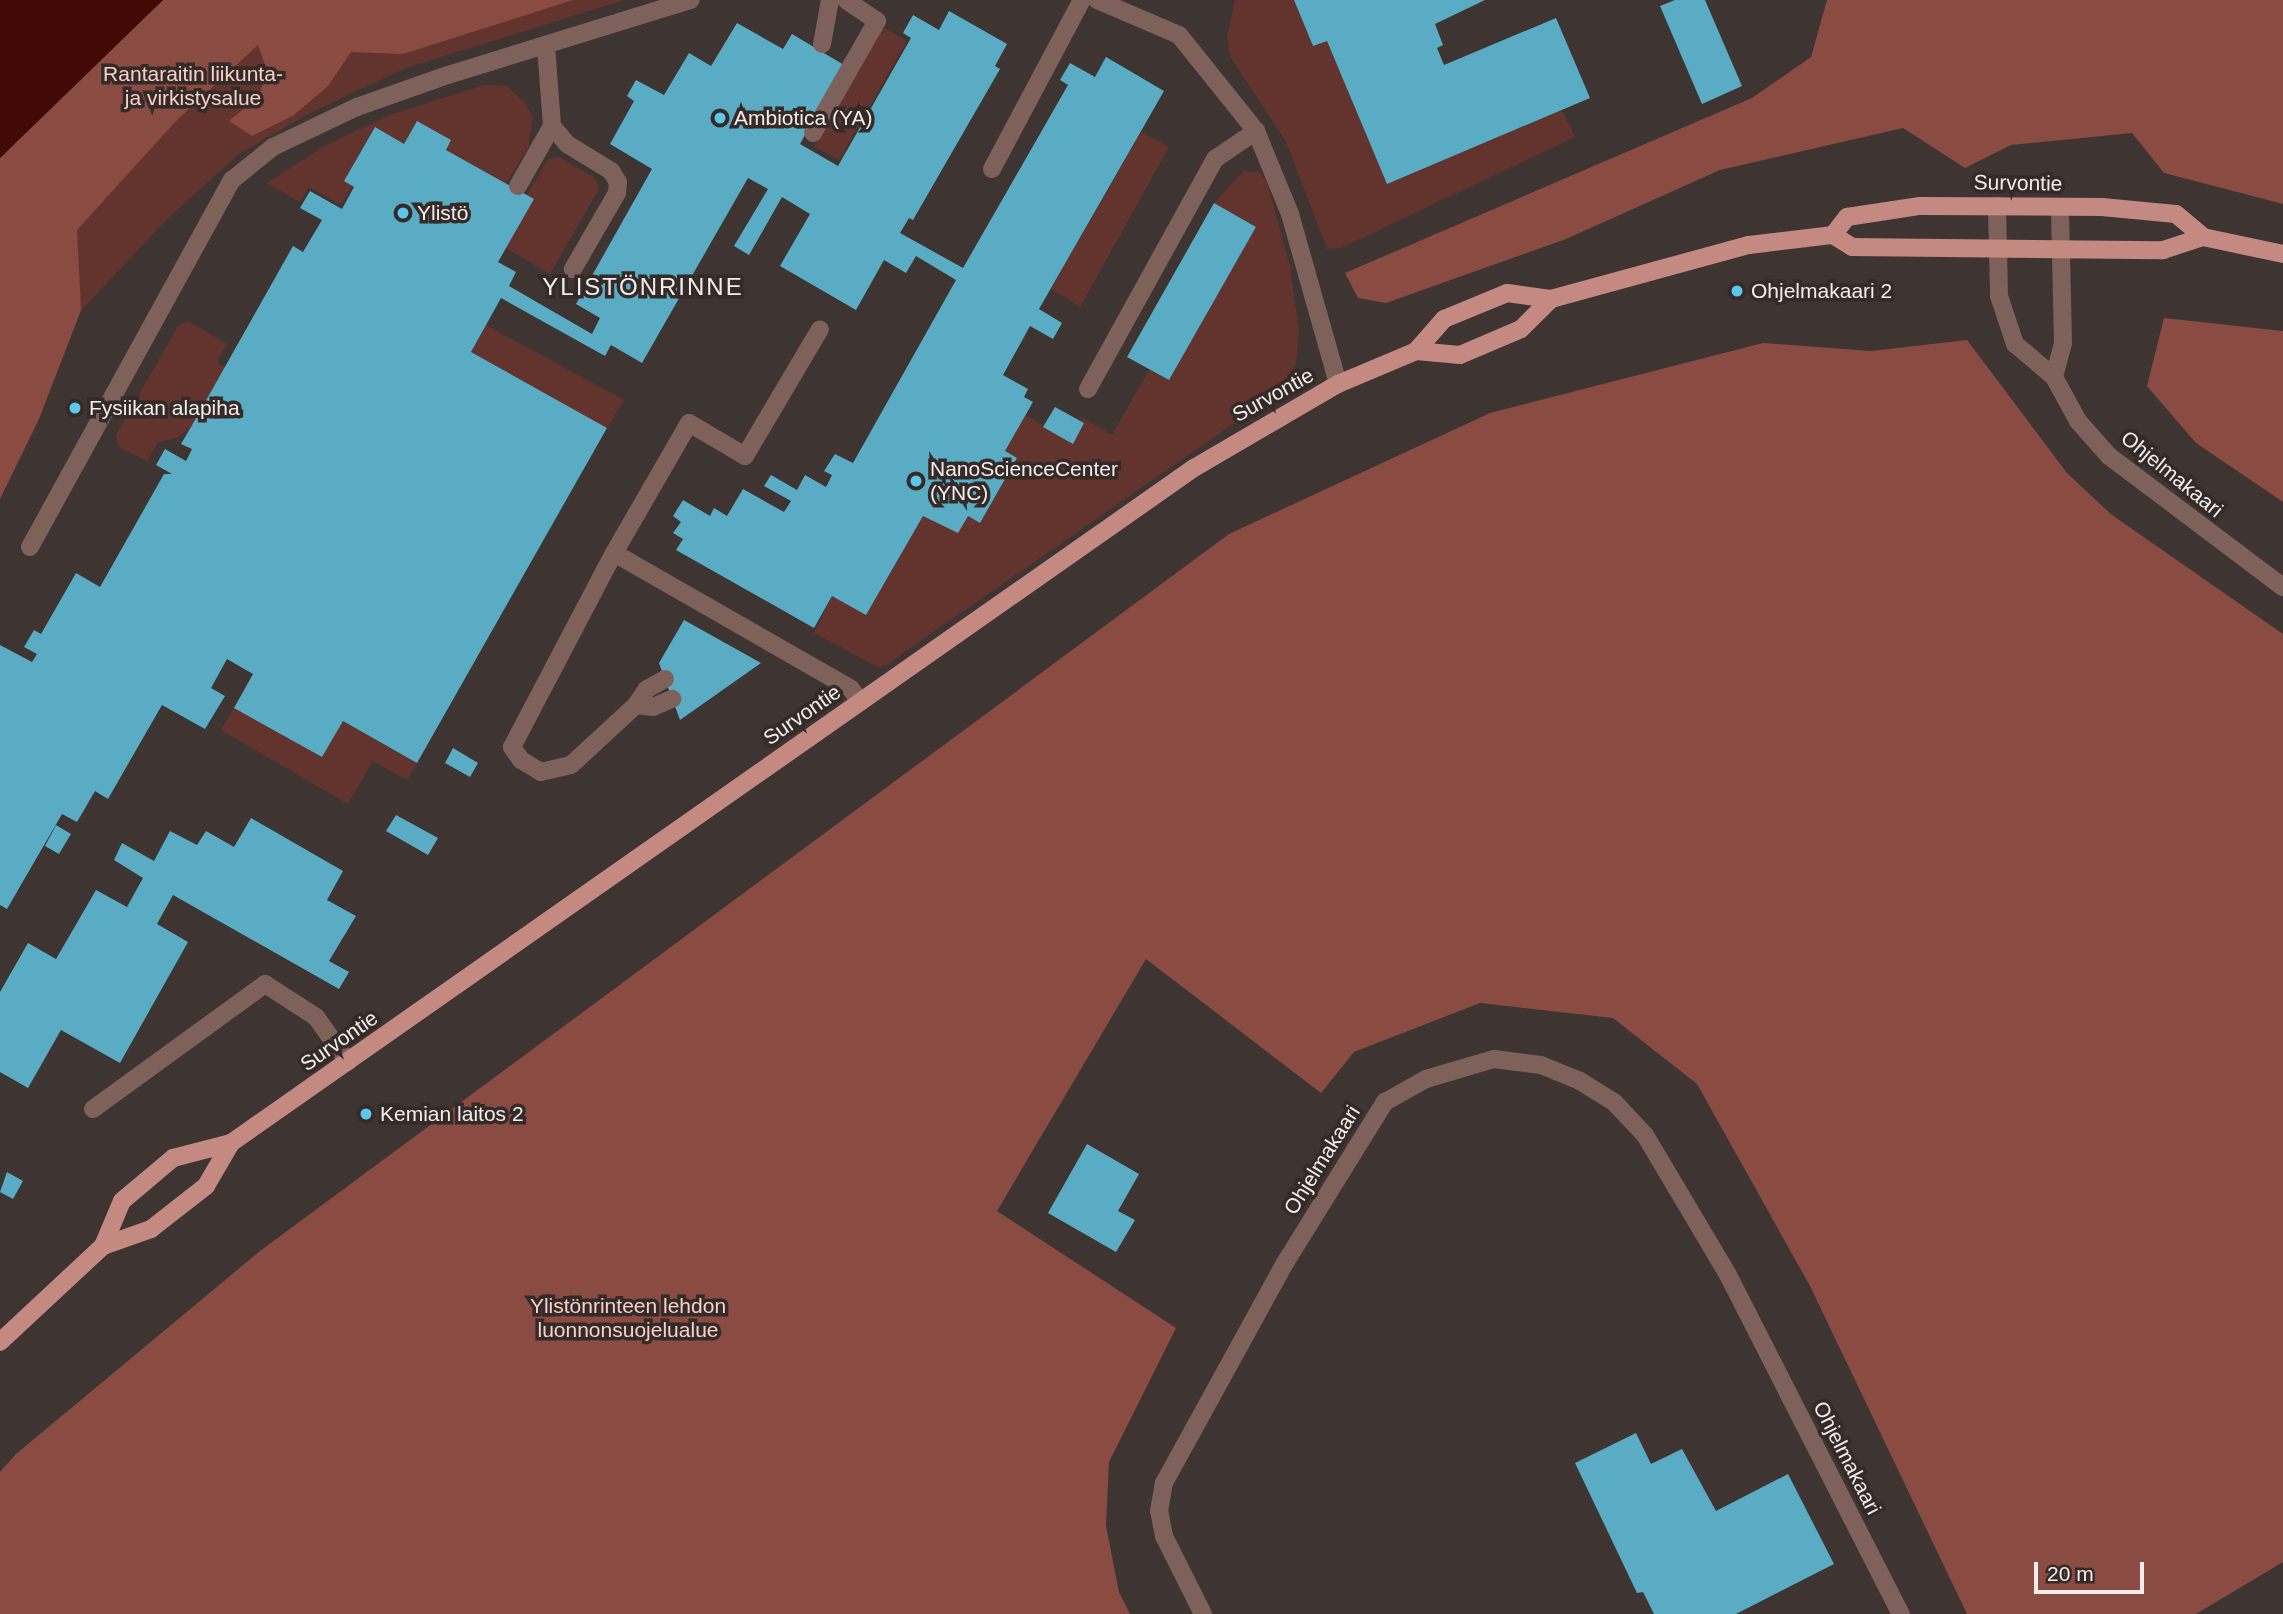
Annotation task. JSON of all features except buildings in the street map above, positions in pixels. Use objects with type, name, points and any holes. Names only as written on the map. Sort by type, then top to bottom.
[{"type":"main road","name":"Survontie","points":[[1833,235],[1847,217],[1920,206],[2060,208],[2176,214],[2203,237],[2283,254]]},
{"type":"main road","name":"Survontie","points":[[103,1246],[116,1209],[144,1181],[173,1158],[232,1143],[1194,468],[1338,384],[1416,351],[1444,319],[1507,293],[1551,299],[1749,245],[1833,235],[1852,247],[1997,246],[2162,250],[2203,237]]},
{"type":"main road","name":"Survontie","points":[[1416,351],[1460,355],[1521,330],[1551,299]]},
{"type":"main road","name":"Survontie","points":[[0,1342],[103,1246],[143,1233],[212,1180],[232,1143]]},
{"type":"street","points":[[30,547],[232,180],[273,147],[357,107],[691,0]]},
{"type":"street","points":[[822,44],[830,0]]},
{"type":"street","points":[[813,133],[877,21],[846,0]]},
{"type":"street","points":[[992,169],[1082,0]]},
{"type":"street","points":[[1097,0],[1179,35],[1256,131],[1290,214],[1338,384]]},
{"type":"street","points":[[518,186],[552,126],[546,46]]},
{"type":"street","points":[[552,126],[567,144],[611,171],[618,182],[617,192],[573,269]]},
{"type":"street","points":[[1088,389],[1215,159],[1256,131]]},
{"type":"street","name":"Ohjelmakaari","points":[[1997,206],[1997,246],[2005,324],[2015,344],[2054,377],[2078,421],[2109,456],[2283,587]]},
{"type":"street","points":[[2054,377],[2063,343],[2060,208]]},
{"type":"street","points":[[665,679],[647,689],[636,705],[571,765],[541,772],[521,760],[512,747],[614,553],[689,424],[745,456],[820,329]]},
{"type":"street","points":[[614,553],[851,689],[860,702]]},
{"type":"street","points":[[636,705],[653,707],[672,699]]},
{"type":"street","points":[[93,1108],[265,984],[316,1017],[348,1062]]},
{"type":"street","name":"Ohjelmakaari","points":[[1203,1614],[1164,1536],[1159,1511],[1164,1483],[1285,1263],[1385,1101],[1426,1079],[1494,1059],[1541,1065],[1580,1080],[1615,1102],[1645,1135],[1727,1273],[1901,1614]]},
{"type":"green space","name":"Rantaraitin liikunta- ja virkistysalue","points":[[17,0],[624,0],[406,68],[308,114],[239,154],[168,218],[81,311],[39,419],[0,499],[0,13]]},
{"type":"green space","name":"Rantaraitin liikunta- ja virkistysalue","points":[[163,0],[573,0],[403,54],[351,52],[328,86],[294,115],[252,136],[229,121],[259,96],[267,70],[258,45],[176,121],[77,230],[81,310],[39,419],[0,499],[0,158]]},
{"type":"green space","points":[[1235,0],[1294,0],[1313,46],[1327,41],[1388,183],[1562,110],[1575,137],[1341,248],[1327,249],[1286,142],[1230,56],[1227,37]]},
{"type":"green space","points":[[1827,0],[2283,0],[2283,204],[2164,173],[2132,133],[2011,145],[1965,168],[1903,128],[1720,170],[1566,239],[1386,303],[1358,298],[1345,273],[1752,98],[1811,57]]},
{"type":"green space","points":[[881,26],[907,41],[839,160],[814,146]]},
{"type":"green space","points":[[484,85],[507,86],[524,101],[533,117],[528,148],[506,183],[446,150],[451,140],[417,121],[404,144],[374,127],[344,181],[352,186],[341,205],[309,187],[300,202],[267,183],[328,144],[390,115]]},
{"type":"green space","points":[[1141,132],[1169,147],[1080,307],[1051,289]]},
{"type":"green space","points":[[559,157],[595,178],[599,189],[550,274],[506,248],[533,199],[527,195],[548,159]]},
{"type":"green space","points":[[1244,171],[1259,172],[1267,182],[1290,266],[1299,331],[1296,364],[1276,394],[886,665],[878,667],[814,633],[832,596],[867,614],[923,516],[968,516],[980,523],[1017,458],[1005,451],[1026,415],[1073,443],[1084,424],[1079,416],[1112,435],[1149,370],[1169,380],[1256,227],[1214,203]]},
{"type":"green space","points":[[2164,318],[2283,331],[2283,502],[2196,443],[2147,386]]},
{"type":"green space","points":[[188,321],[227,344],[217,362],[225,367],[191,427],[177,438],[158,442],[147,461],[118,446],[116,435],[178,326]]},
{"type":"green space","points":[[486,325],[624,400],[607,428],[471,352]]},
{"type":"green space","name":"Ylistönrinteen lehdon luonnonsuojelualue","points":[[1967,340],[2067,473],[2112,515],[2283,634],[2283,1562],[2196,1614],[1967,1614],[1810,1286],[1697,1084],[1613,1018],[1480,1003],[1354,1052],[1321,1093],[1146,959],[997,1211],[1176,1328],[1109,1462],[1106,1526],[1119,1592],[1130,1614],[0,1614],[0,1472],[16,1454],[260,1251],[1229,534],[1490,413],[1763,343],[1871,351]]},
{"type":"green space","points":[[234,708],[322,757],[343,721],[417,763],[407,780],[373,761],[348,804],[221,730]]},
{"type":"shaded area","points":[[0,0],[163,0],[0,158]]},
{"type":"place","name":"Ambiotica (YA)","points":[[720,118]]},
{"type":"place","name":"Ylistö","points":[[403,213]]},
{"type":"place","name":"Ohjelmakaari 2","points":[[1737,291]]},
{"type":"place","name":"Fysiikan alapiha","points":[[75,408]]},
{"type":"place","name":"NanoScienceCenter (YNC)","points":[[916,481]]},
{"type":"place","name":"Kemian laitos 2","points":[[366,1114]]},
{"type":"district","name":"YLISTÖNRINNE","points":[[643,287]]}]
